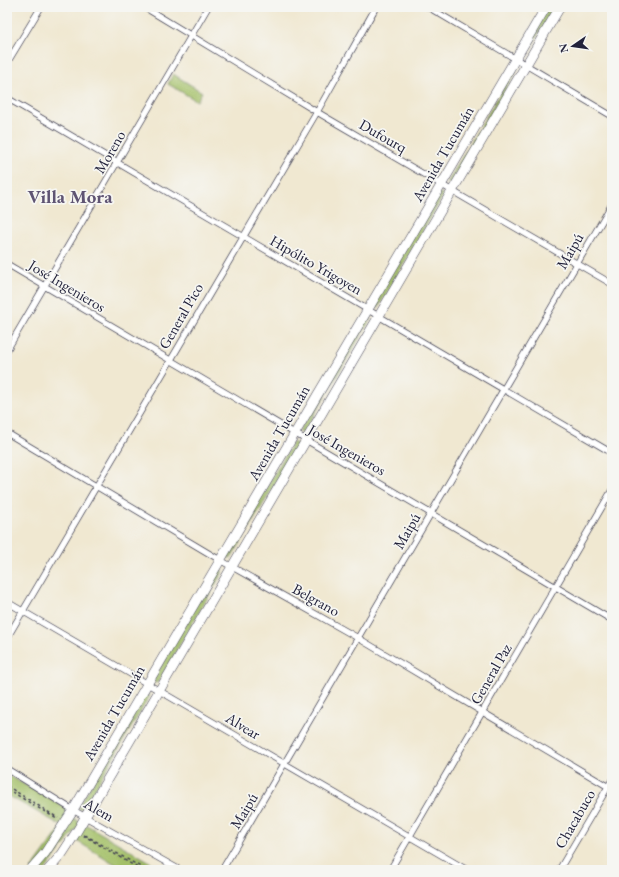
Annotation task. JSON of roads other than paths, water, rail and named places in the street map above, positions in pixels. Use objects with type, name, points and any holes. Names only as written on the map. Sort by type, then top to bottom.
[{"type":"main road","name":"Avenida Tucumán","points":[[30,870],[45,853],[73,810],[546,7]]},
{"type":"main road","name":"Avenida Tucumán","points":[[48,870],[62,854],[560,7]]},
{"type":"street","points":[[7,63],[40,7]]},
{"type":"street","name":"Dufourq","points":[[144,7],[317,112],[612,284]]},
{"type":"street","name":"Moreno","points":[[7,350],[208,7]]},
{"type":"street","name":"General Pico","points":[[7,638],[169,360],[317,112],[376,7]]},
{"type":"street","points":[[428,7],[612,116]]},
{"type":"street","name":"Hipólito Yrigoyen","points":[[7,98],[612,453]]},
{"type":"street","name":"Maipú","points":[[222,870],[612,204]]},
{"type":"street","name":"José Ingenieros","points":[[7,264],[612,620]]},
{"type":"street","name":"Belgrano","points":[[7,433],[220,560],[358,638],[610,788]]},
{"type":"street","name":"General Paz","points":[[390,870],[612,490]]},
{"type":"street","name":"Alvear","points":[[7,602],[284,765],[467,870]]},
{"type":"street","name":"Alem","points":[[7,769],[73,810],[180,870]]},
{"type":"street","name":"Chacabuco","points":[[559,870],[610,788],[612,780]]},
{"type":"district","name":"Villa Mora","points":[[70,196]]}]
